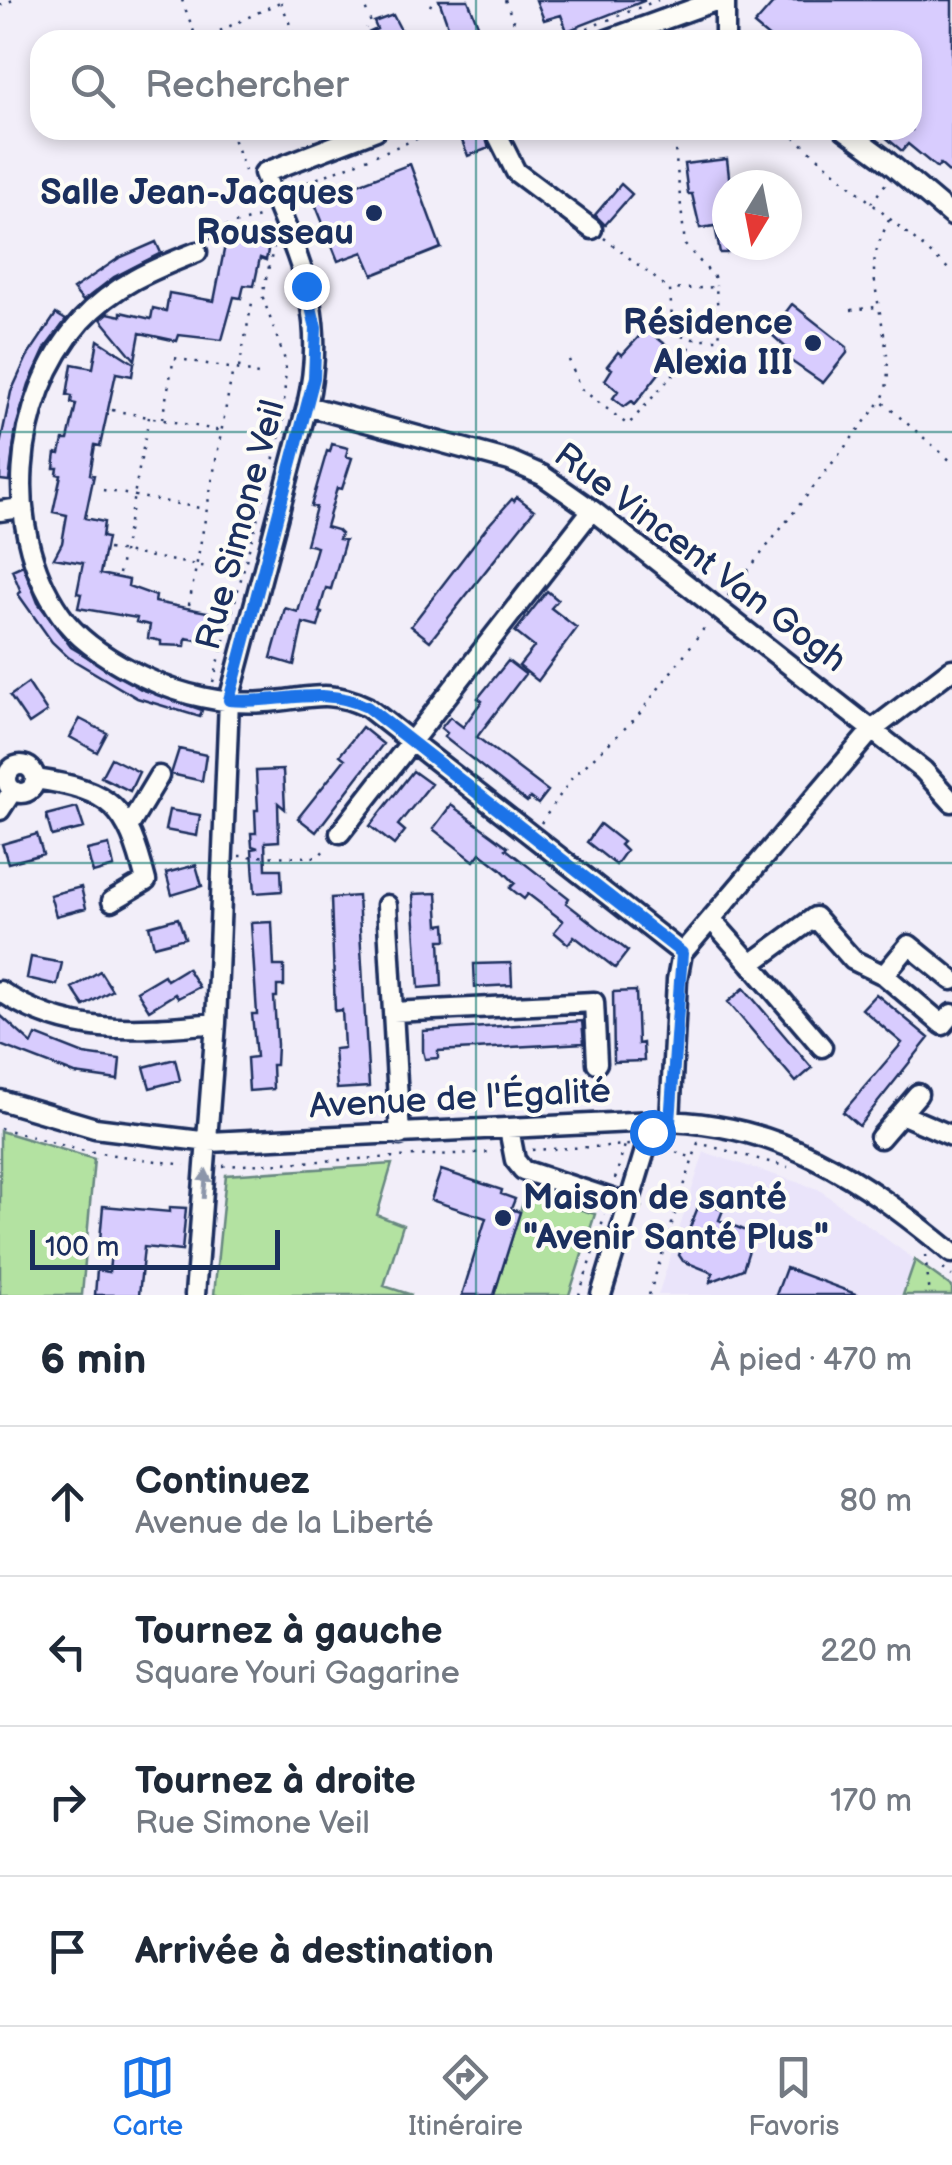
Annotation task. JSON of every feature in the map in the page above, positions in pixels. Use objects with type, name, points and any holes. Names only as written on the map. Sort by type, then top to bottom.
[{"type":"street","points":[[635,30],[718,0]]},
{"type":"street","points":[[725,0],[725,30]]},
{"type":"street","name":"Rue Simone Veil","points":[[195,1295],[216,1023],[229,700],[307,406],[316,358],[314,318],[306,286],[264,173],[350,140]]},
{"type":"street","points":[[501,140],[516,172],[592,229]]},
{"type":"street","points":[[859,140],[952,216]]},
{"type":"street","points":[[197,252],[141,274],[120,287],[82,321],[38,391],[21,462],[21,508],[40,578],[70,628],[146,678],[209,698],[260,703],[337,695],[367,707],[682,953]]},
{"type":"street","name":"Rue Vincent Van Gogh","points":[[307,406],[521,465],[558,485],[923,770],[952,802]]},
{"type":"street","points":[[0,511],[21,508]]},
{"type":"street","points":[[340,833],[592,510]]},
{"type":"street","points":[[601,1295],[662,1122],[682,953],[872,730],[952,669]]},
{"type":"street","points":[[13,790],[7,778],[7,760],[30,767],[36,779]]},
{"type":"street","points":[[130,826],[159,776]]},
{"type":"street","points":[[13,790],[29,791],[36,779]]},
{"type":"street","points":[[36,779],[76,785],[95,793],[130,826],[146,881],[112,901]]},
{"type":"street","points":[[0,810],[13,790]]},
{"type":"street","points":[[387,904],[400,1136]]},
{"type":"street","points":[[751,964],[815,916],[853,960],[884,976],[943,1025],[952,1014]]},
{"type":"street","points":[[711,918],[822,1048]]},
{"type":"street","points":[[884,976],[909,945],[952,980]]},
{"type":"street","points":[[0,991],[49,1016],[106,1029],[216,1023]]},
{"type":"street","points":[[393,1012],[594,1002],[597,1063]]},
{"type":"street","points":[[880,1138],[918,1094]]},
{"type":"street","name":"Avenue de l'Égalité","points":[[0,1100],[96,1128],[209,1142],[662,1122],[756,1136],[828,1163],[892,1204],[952,1253]]},
{"type":"street","points":[[900,1114],[952,1136]]},
{"type":"street","points":[[509,1129],[514,1160],[523,1170],[630,1204]]},
{"type":"path","points":[[0,5],[12,0]]},
{"type":"path","points":[[182,0],[195,30]]},
{"type":"path","points":[[220,30],[282,0],[292,30]]},
{"type":"path","points":[[362,0],[370,23],[366,28]]},
{"type":"path","points":[[430,6],[433,0]]},
{"type":"path","points":[[505,0],[517,30]]},
{"type":"path","points":[[197,252],[221,228],[262,217],[290,188],[414,140]]},
{"type":"path","points":[[670,290],[673,334],[720,339],[716,278],[685,245],[674,140]]},
{"type":"path","points":[[797,140],[952,272]]},
{"type":"path","points":[[870,204],[898,169]]},
{"type":"path","points":[[889,220],[874,265],[888,382],[881,400],[952,462]]},
{"type":"path","points":[[592,229],[670,290],[716,287]]},
{"type":"path","points":[[209,698],[283,423],[286,363],[262,295],[274,246]]},
{"type":"path","points":[[189,605],[222,431],[254,298]]},
{"type":"path","points":[[851,310],[878,307]]},
{"type":"path","points":[[569,360],[580,388],[628,425],[684,362],[693,339]]},
{"type":"path","points":[[162,419],[174,358],[257,374],[256,377]]},
{"type":"path","points":[[112,410],[222,431]]},
{"type":"path","points":[[119,574],[149,417]]},
{"type":"path","points":[[103,490],[207,510]]},
{"type":"path","points":[[108,550],[242,573]]},
{"type":"path","points":[[223,856],[318,857],[340,833]]},
{"type":"path","points":[[649,1295],[698,1143],[793,1169]]},
{"type":"path","points":[[930,1295],[924,1254],[952,1276]]},
{"type":"shaded area","points":[[704,1152],[818,1189],[915,1260],[903,1295],[658,1295]]},
{"type":"green space","points":[[0,1131],[94,1159],[82,1295],[0,1295]]},
{"type":"green space","points":[[392,1164],[377,1215],[403,1225],[384,1286],[412,1295],[214,1295],[226,1175]]},
{"type":"green space","points":[[526,1193],[595,1214],[569,1295],[494,1295]]},
{"type":"green space","points":[[915,1260],[952,1287],[952,1295],[903,1295]]},
{"type":"building","points":[[439,0],[468,0],[480,30],[450,30]]},
{"type":"building","points":[[536,0],[644,0],[570,30],[561,15],[544,20]]},
{"type":"building","points":[[776,0],[952,0],[952,175],[908,144],[902,151],[889,140],[922,140],[922,30],[760,30],[754,25]]},
{"type":"building","points":[[393,15],[401,30],[375,30],[374,22]]},
{"type":"building","points":[[462,140],[486,140],[489,148],[468,156]]},
{"type":"building","points":[[727,159],[728,170],[712,170],[712,226],[700,228],[692,194],[688,194],[684,164]]},
{"type":"building","name":"Salle Jean-Jacques Rousseau","points":[[410,164],[441,248],[373,275],[363,252],[338,261],[314,201]]},
{"type":"building","points":[[621,184],[632,194],[605,225],[595,215]]},
{"type":"building","points":[[227,235],[256,239],[256,243],[269,246],[266,260],[260,258],[254,286],[244,285],[241,298],[234,297],[222,340],[179,335],[177,341],[140,333],[135,360],[101,319],[108,313],[121,316],[121,312],[151,319],[153,308],[166,311],[169,293],[214,301]]},
{"type":"building","points":[[156,242],[161,253],[114,277],[83,301],[73,289],[119,258]]},
{"type":"building","name":"Résidence Alexia III","points":[[792,304],[847,347],[847,353],[823,383],[788,359],[792,353],[770,333]]},
{"type":"building","points":[[56,314],[66,320],[46,347],[29,384],[16,427],[9,481],[0,480],[0,445],[11,392],[27,357]]},
{"type":"building","points":[[646,329],[670,348],[665,354],[671,358],[635,404],[632,401],[624,407],[613,398],[618,391],[605,380],[612,369],[607,366]]},
{"type":"building","points":[[98,340],[134,363],[132,376],[116,373],[90,474],[94,475],[85,518],[104,522],[102,537],[107,538],[100,574],[129,580],[128,586],[156,596],[155,602],[212,613],[207,642],[186,638],[185,646],[161,645],[161,641],[148,638],[150,625],[136,622],[137,618],[78,608],[83,563],[54,558],[62,543],[67,515],[53,512],[61,475],[54,468],[56,453],[60,454],[63,440],[68,440],[76,404],[67,395],[72,364],[93,368]]},
{"type":"building","points":[[332,444],[348,448],[346,456],[352,458],[342,489],[337,488],[326,527],[337,530],[341,534],[339,539],[345,540],[331,589],[326,588],[318,627],[303,623],[294,665],[271,658],[285,608],[298,612],[317,547],[306,544],[316,507],[311,506]]},
{"type":"building","points":[[517,497],[534,510],[430,641],[411,626],[487,527]]},
{"type":"building","points":[[23,565],[38,603],[71,647],[141,689],[202,710],[200,717],[137,698],[68,657],[52,642],[18,594],[21,592],[12,570]]},
{"type":"building","points":[[547,591],[558,600],[551,608],[577,628],[538,681],[519,666],[534,647],[515,632]]},
{"type":"building","points":[[508,661],[525,674],[477,737],[548,791],[538,804],[530,798],[527,802],[514,792],[444,737],[447,733],[441,728],[450,717],[463,727],[482,701],[478,698]]},
{"type":"building","points":[[28,683],[47,712],[29,724],[10,696]]},
{"type":"building","points":[[80,719],[107,733],[97,752],[70,737]]},
{"type":"building","points":[[362,727],[383,744],[316,832],[298,818],[345,759],[340,755]]},
{"type":"building","points":[[179,749],[206,755],[202,781],[171,774]]},
{"type":"building","points":[[111,758],[139,772],[130,791],[101,777]]},
{"type":"building","points":[[283,770],[285,809],[278,803],[279,841],[265,842],[266,869],[281,869],[282,891],[255,893],[252,849],[258,848],[252,846],[251,833],[256,833],[258,810],[256,771]]},
{"type":"building","points":[[413,771],[431,784],[398,825],[405,831],[394,845],[370,826]]},
{"type":"building","points":[[451,805],[508,847],[569,898],[566,903],[628,951],[615,968],[574,936],[568,944],[554,932],[563,921],[528,894],[524,899],[510,888],[515,883],[501,869],[480,853],[474,861],[433,829]]},
{"type":"building","points":[[77,807],[84,828],[52,836],[46,815]]},
{"type":"building","points":[[169,810],[200,815],[197,836],[165,830]]},
{"type":"building","points":[[600,824],[623,842],[620,845],[626,851],[616,865],[587,842]]},
{"type":"building","points":[[37,834],[43,854],[8,863],[2,844]]},
{"type":"building","points":[[109,845],[114,867],[93,873],[87,850]]},
{"type":"building","points":[[196,865],[202,886],[172,895],[166,873]]},
{"type":"building","points":[[81,887],[86,908],[56,916],[50,895]]},
{"type":"building","points":[[437,893],[439,925],[446,924],[447,940],[440,940],[442,986],[419,988],[413,894]]},
{"type":"building","points":[[358,896],[369,1087],[337,1089],[334,1049],[344,1048],[342,1010],[335,1011],[331,898]]},
{"type":"building","points":[[178,918],[185,938],[154,946],[149,926]]},
{"type":"building","points":[[272,922],[274,966],[284,966],[284,986],[277,986],[274,997],[277,1045],[276,1065],[272,1065],[273,1089],[249,1091],[247,1058],[256,1057],[252,1014],[257,1014],[251,923]]},
{"type":"building","points":[[31,957],[62,963],[57,985],[27,978]]},
{"type":"building","points":[[511,963],[512,985],[475,987],[474,964]]},
{"type":"building","points":[[187,968],[199,987],[178,998],[175,994],[149,1010],[137,991],[164,975],[167,980]]},
{"type":"building","points":[[100,971],[112,990],[84,1006],[72,988]]},
{"type":"building","points":[[744,988],[812,1068],[796,1082],[728,1002]]},
{"type":"building","points":[[636,991],[638,1044],[643,1043],[644,1061],[614,1062],[613,992]]},
{"type":"building","points":[[876,994],[929,1038],[859,1126],[843,1112],[902,1043],[862,1009]]},
{"type":"building","points":[[0,1015],[32,1044],[36,1035],[84,1054],[120,1059],[118,1080],[75,1074],[0,1045]]},
{"type":"building","points":[[582,1021],[584,1043],[438,1051],[438,1058],[425,1059],[423,1051],[423,1031]]},
{"type":"building","points":[[175,1059],[180,1080],[150,1088],[144,1067]]},
{"type":"building","name":"Maison de santé \"Avenir Santé Plus\"","points":[[441,1170],[502,1190],[501,1194],[515,1199],[511,1209],[520,1212],[494,1295],[462,1295],[486,1218],[431,1200]]},
{"type":"building","points":[[700,1202],[723,1210],[719,1220],[754,1234],[743,1269],[710,1282],[713,1273],[683,1261],[679,1255]]},
{"type":"building","points":[[103,1206],[170,1212],[170,1207],[186,1208],[182,1251],[144,1247],[139,1295],[95,1295],[97,1270],[109,1272],[112,1241],[100,1240]]},
{"type":"building","points":[[786,1268],[856,1294],[856,1295],[776,1295]]},
{"type":"place","name":"Salle Jean-Jacques Rousseau","points":[[374,213]]},
{"type":"place","name":"Résidence Alexia III","points":[[813,343]]},
{"type":"place","name":"Maison de santé \"Avenir Santé Plus\"","points":[[503,1218]]},
{"type":"route","points":[[306,286],[316,328],[314,378],[229,700],[260,703],[326,694],[367,707],[682,953],[677,980],[670,1122],[654,1122],[652,1132]]}]
